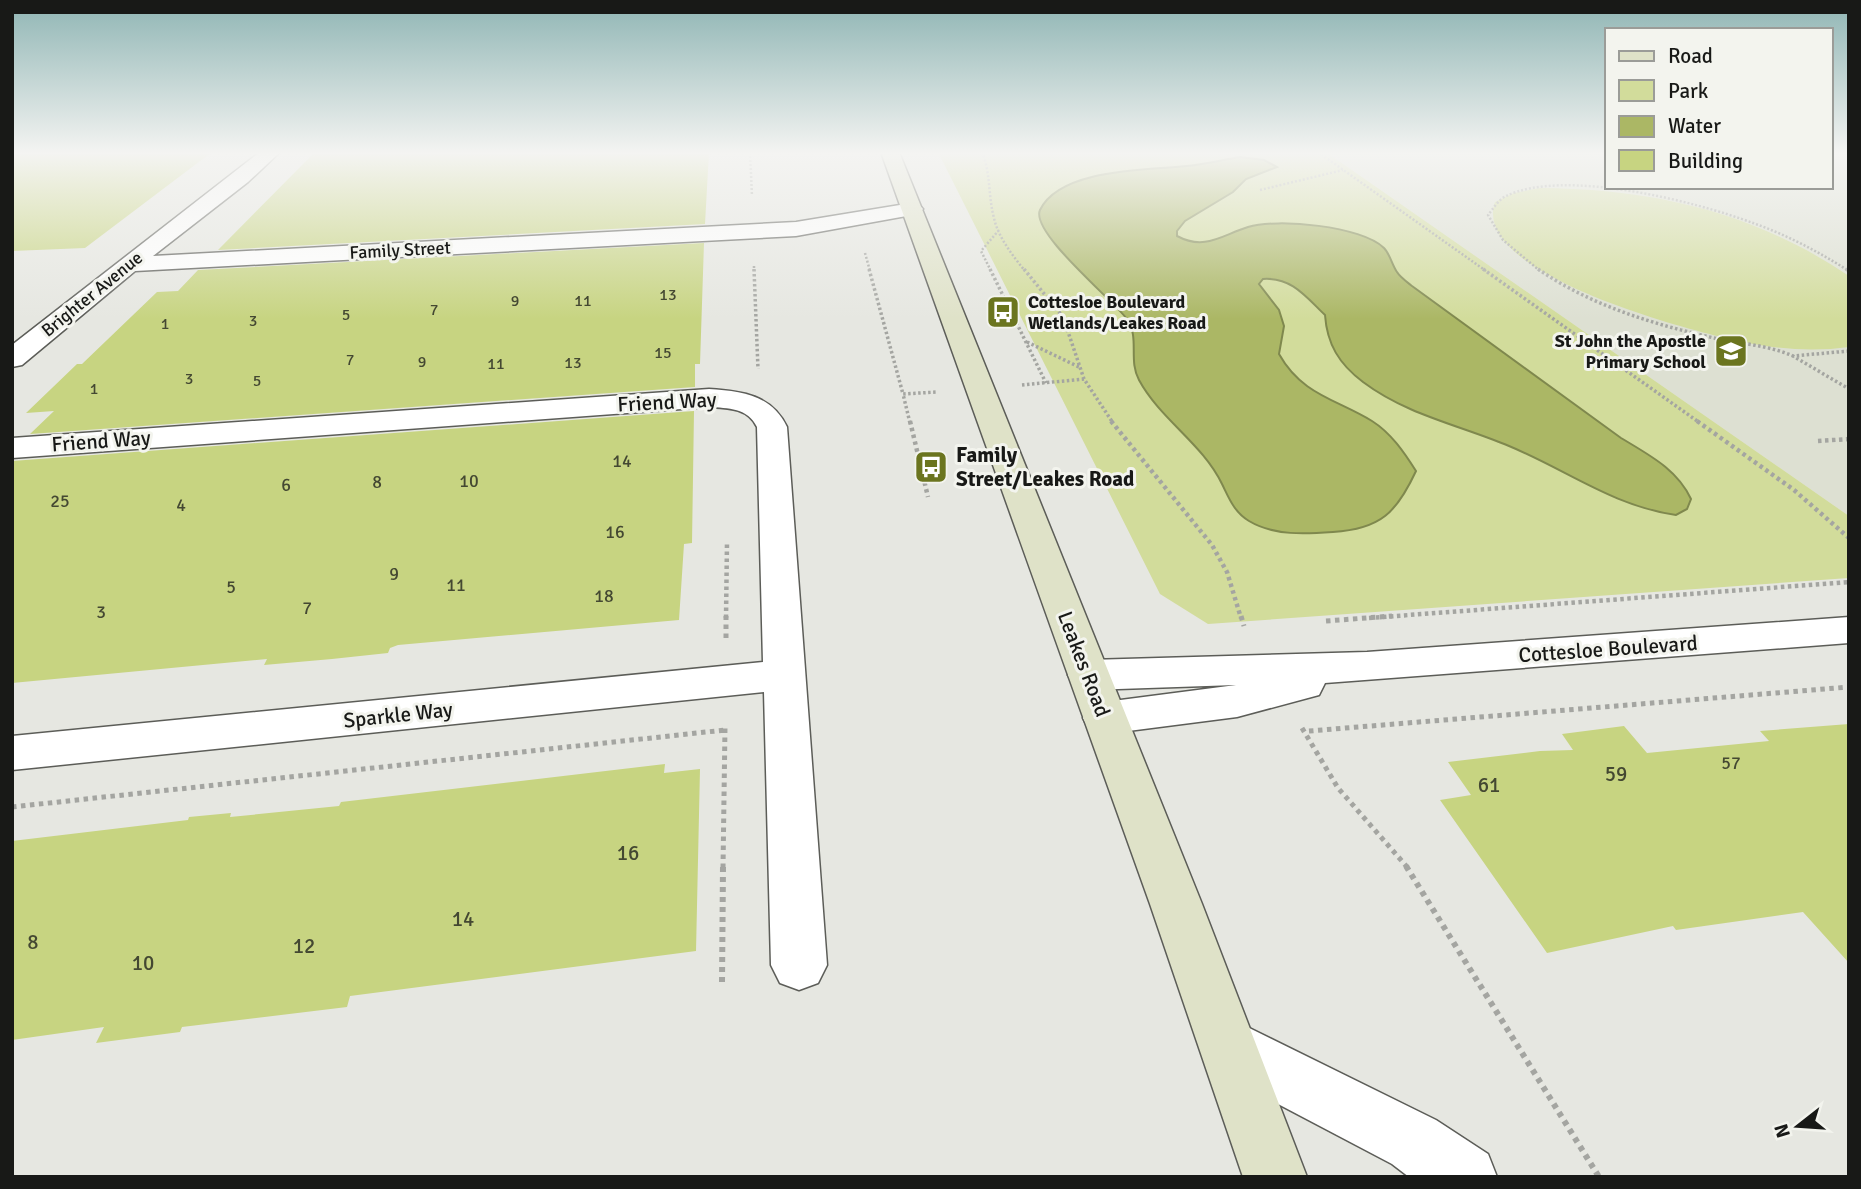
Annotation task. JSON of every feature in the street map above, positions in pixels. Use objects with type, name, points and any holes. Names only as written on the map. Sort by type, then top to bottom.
[{"type":"main road","name":"Leakes Road","points":[[912,209],[1229,1047],[1275,1177]]},
{"type":"street","name":"Brighter Avenue","points":[[12,359],[200,207]]},
{"type":"street","name":"Family Street","points":[[796,229],[912,209]]},
{"type":"street","name":"Family Street","points":[[128,264],[796,229],[923,237]]},
{"type":"street","name":"Friend Way","points":[[12,448],[709,398],[745,402],[768,416],[772,427],[799,965]]},
{"type":"street","name":"Cottesloe Boulevard","points":[[1097,697],[1237,701],[1367,667],[1849,631]]},
{"type":"street","name":"Sparkle Way","points":[[12,753],[783,675]]},
{"type":"street","points":[[1229,1047],[1414,1142],[1465,1177]]},
{"type":"path","points":[[1396,207],[1794,490],[1849,538]]},
{"type":"path","points":[[1490,207],[1488,215],[1494,230],[1520,258],[1594,300],[1686,332],[1775,349],[1793,356],[1849,389]]},
{"type":"path","points":[[1702,207],[1755,224],[1812,250],[1849,271]]},
{"type":"path","points":[[999,230],[981,251],[1046,383]]},
{"type":"path","points":[[864,248],[903,394]]},
{"type":"path","points":[[1026,342],[1080,368]]},
{"type":"path","points":[[1793,356],[1849,351]]},
{"type":"path","points":[[1818,441],[1849,439]]},
{"type":"path","points":[[1313,622],[1849,582]]},
{"type":"path","points":[[1304,731],[1849,687]]},
{"type":"path","points":[[12,807],[725,730]]},
{"type":"path","points":[[1580,1145],[1599,1177]]},
{"type":"shaded area","name":"St John the Apostle Primary School","points":[[1406,207],[1849,207],[1849,516]]},
{"type":"green space","points":[[966,207],[1406,207],[1849,516],[1849,578],[1208,624],[1160,594]]},
{"type":"green space","points":[[1495,207],[1700,207],[1740,220],[1777,235],[1849,276],[1849,347],[1809,349],[1756,344],[1717,336],[1636,312],[1549,275],[1516,253],[1496,228]]},
{"type":"water","points":[[1042,207],[1207,207],[1185,221],[1177,231],[1177,236],[1196,242],[1213,240],[1248,227],[1278,223],[1339,229],[1373,240],[1384,248],[1398,274],[1412,286],[1670,471],[1691,499],[1687,509],[1676,515],[1631,504],[1530,455],[1397,403],[1363,382],[1341,361],[1328,335],[1325,315],[1305,295],[1282,281],[1263,279],[1259,284],[1279,310],[1284,326],[1279,354],[1288,368],[1298,379],[1321,395],[1379,426],[1397,443],[1416,471],[1394,508],[1364,527],[1333,532],[1290,533],[1259,526],[1239,513],[1204,456],[1148,394],[1134,365],[1133,334],[1127,319],[1047,234],[1040,220]]},
{"type":"building","points":[[12,207],[139,207],[85,248],[12,251]]},
{"type":"building","points":[[260,207],[706,207],[705,224],[218,250]]},
{"type":"building","points":[[704,243],[700,364],[695,364],[695,387],[30,434],[54,411],[26,413],[157,292],[178,291],[198,270]]},
{"type":"building","points":[[694,411],[692,543],[684,544],[679,620],[398,645],[390,648],[388,653],[332,659],[264,665],[267,659],[12,683],[12,461]]},
{"type":"building","points":[[1849,724],[1849,963],[1803,912],[1676,930],[1673,926],[1547,953],[1440,800],[1471,795],[1448,762],[1540,751],[1573,750],[1562,734],[1624,726],[1647,753],[1769,741],[1760,731]]},
{"type":"building","points":[[665,764],[664,773],[700,769],[696,951],[350,996],[347,1007],[182,1027],[180,1032],[96,1043],[104,1027],[12,1040],[12,841],[188,820],[189,817],[231,813],[230,817],[339,806],[341,802]]},
{"type":"place","name":"Cottesloe Boulevard Wetlands/Leakes Road","points":[[1003,312]]},
{"type":"place","name":"St John the Apostle Primary School","points":[[1731,351]]},
{"type":"place","name":"Family Street/Leakes Road","points":[[931,467]]}]
